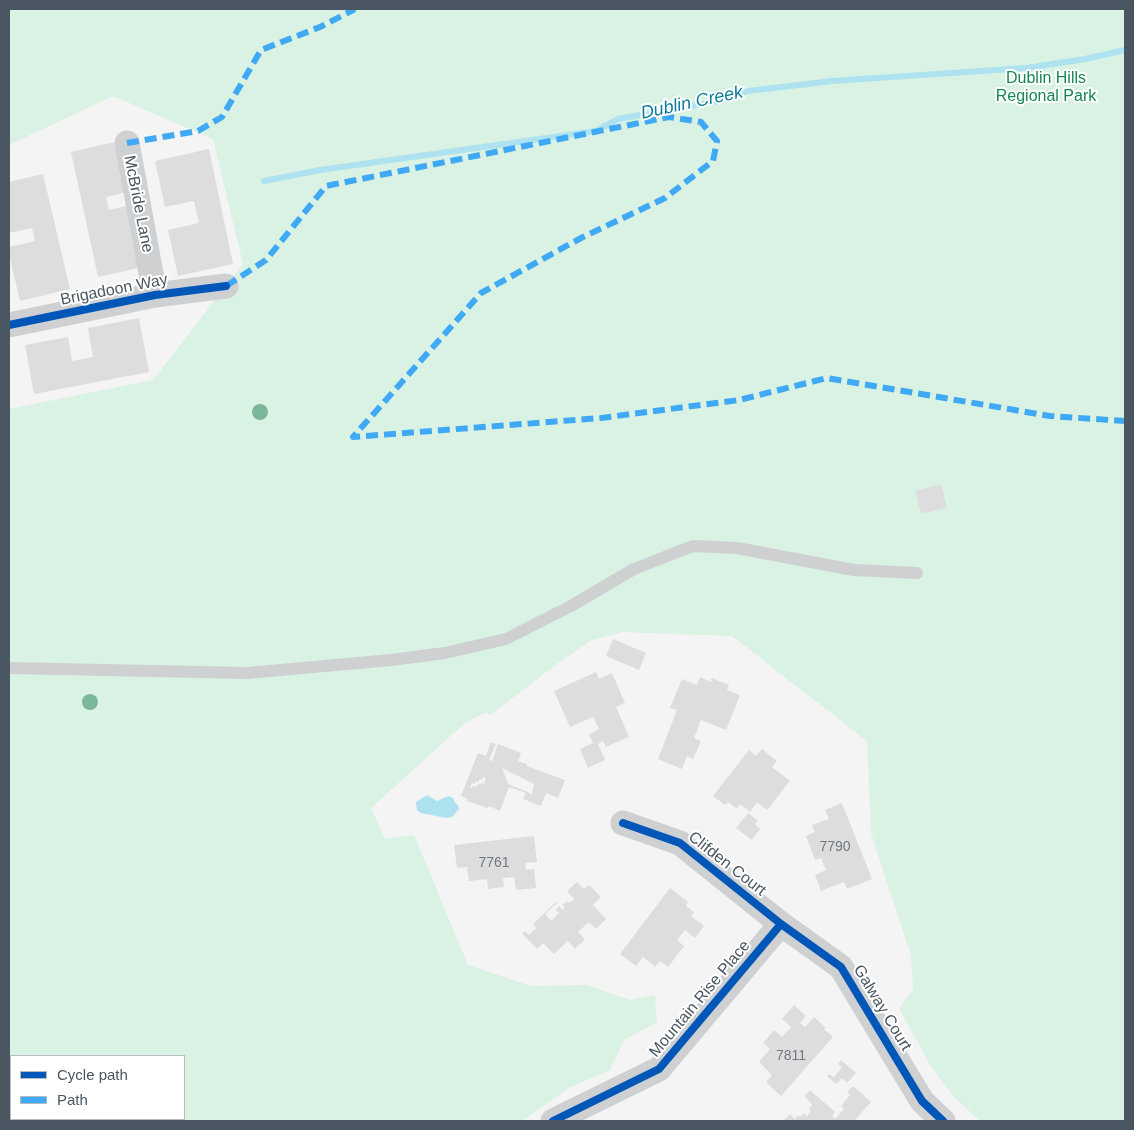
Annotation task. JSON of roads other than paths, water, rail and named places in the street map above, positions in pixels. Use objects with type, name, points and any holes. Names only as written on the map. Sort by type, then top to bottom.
[{"type":"street","name":"McBride Lane","points":[[127,143],[155,295]]},
{"type":"street","name":"Brigadoon Way","points":[[10,318],[155,295],[226,286]]},
{"type":"street","name":"Clifden Court","points":[[623,823],[680,843],[781,924]]},
{"type":"street","name":"Mountain Rise Place","points":[[553,1121],[659,1070],[781,924]]},
{"type":"street","name":"Galway Court","points":[[781,924],[842,968],[922,1101],[943,1121]]},
{"type":"lane","points":[[9,668],[247,673],[445,653],[506,638],[571,606],[634,569],[693,546],[738,548],[854,570],[917,573]]},
{"type":"water","points":[[427,795],[437,801],[448,796],[453,798],[459,809],[452,817],[446,818],[421,813],[417,810],[416,802]]},
{"type":"waterway","name":"Dublin Creek","points":[[264,181],[320,170],[596,131],[618,119],[720,101],[748,91],[832,81],[1026,68],[1085,59],[1125,50]]},
{"type":"park label","name":"Dublin Hills Regional Park","points":[[1046,88]]}]
